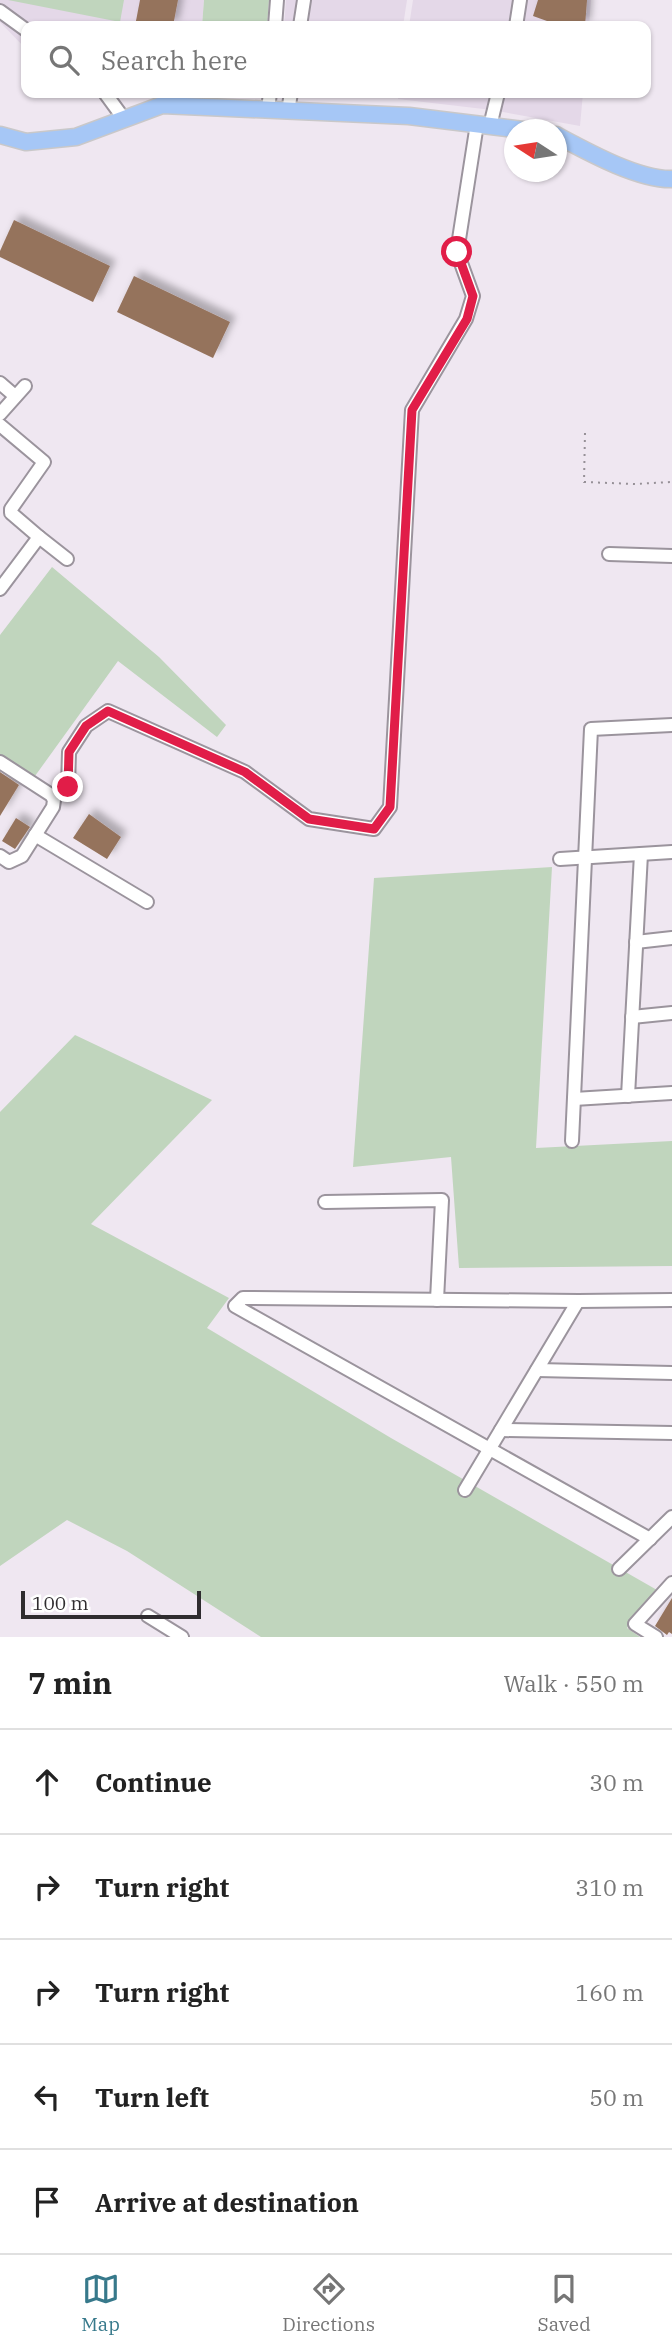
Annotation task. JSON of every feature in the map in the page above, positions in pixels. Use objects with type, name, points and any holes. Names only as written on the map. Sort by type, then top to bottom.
[{"type":"main road","points":[[0,135],[26,142],[76,137],[162,105],[269,101],[288,111],[409,116],[504,128]]},
{"type":"main road","points":[[567,141],[628,169],[672,178]]},
{"type":"street","points":[[275,21],[277,0]]},
{"type":"street","points":[[301,21],[304,0]]},
{"type":"street","points":[[517,21],[520,0]]},
{"type":"street","points":[[0,10],[21,26]]},
{"type":"street","points":[[109,98],[124,119]]},
{"type":"street","points":[[288,111],[289,98]]},
{"type":"street","points":[[68,787],[69,752],[86,726],[108,711],[245,772],[309,819],[374,829],[390,807],[412,410],[467,319],[473,296],[457,252],[483,125],[496,98]]},
{"type":"street","points":[[0,383],[20,391],[0,414]]},
{"type":"street","points":[[0,425],[44,463],[11,509],[11,513],[67,559]]},
{"type":"street","points":[[0,589],[39,537]]},
{"type":"street","points":[[608,554],[672,556]]},
{"type":"street","points":[[572,1141],[591,729],[672,725]]},
{"type":"street","points":[[0,762],[51,795],[54,800],[22,856],[9,862],[0,856]]},
{"type":"street","points":[[35,835],[147,902]]},
{"type":"street","points":[[560,859],[672,852]]},
{"type":"street","points":[[628,1096],[641,854]]},
{"type":"street","points":[[636,942],[672,938]]},
{"type":"street","points":[[632,1017],[672,1013]]},
{"type":"street","points":[[574,1098],[672,1093]]},
{"type":"street","points":[[325,1202],[442,1200],[437,1300]]},
{"type":"street","points":[[650,1539],[235,1306],[243,1298],[672,1300]]},
{"type":"street","points":[[465,1489],[578,1301]]},
{"type":"street","points":[[537,1370],[672,1373]]},
{"type":"street","points":[[501,1430],[672,1433]]},
{"type":"street","points":[[619,1569],[672,1517]]},
{"type":"street","points":[[656,1637],[635,1624],[672,1583]]},
{"type":"street","points":[[148,1616],[181,1637]]},
{"type":"path","points":[[585,433],[584,482],[672,482]]},
{"type":"shaded area","points":[[0,0],[204,0],[202,21],[21,21],[21,44],[0,22]]},
{"type":"shaded area","points":[[286,0],[407,0],[404,21],[284,21]]},
{"type":"shaded area","points":[[413,0],[591,0],[589,21],[410,21]]},
{"type":"shaded area","points":[[583,98],[580,126],[567,124],[567,119],[542,119],[398,99]]},
{"type":"green space","points":[[8,0],[124,0],[120,21]]},
{"type":"green space","points":[[204,0],[269,0],[267,21],[202,21]]},
{"type":"green space","points":[[52,567],[159,657],[226,725],[217,737],[118,661],[35,776],[0,755],[0,635]]},
{"type":"green space","points":[[552,867],[536,1148],[672,1141],[672,1266],[459,1268],[451,1157],[353,1167],[374,878]]},
{"type":"green space","points":[[75,1035],[212,1100],[91,1224],[229,1298],[207,1328],[391,1438],[657,1590],[627,1628],[640,1637],[261,1637],[127,1551],[67,1520],[0,1566],[0,1112]]},
{"type":"building","points":[[140,0],[178,0],[174,21],[136,21]]},
{"type":"building","points":[[538,0],[587,0],[585,21],[547,21],[533,16]]},
{"type":"building","points":[[14,220],[110,266],[93,302],[0,257],[0,251]]},
{"type":"building","points":[[134,276],[230,322],[213,358],[117,312]]},
{"type":"building","points":[[0,772],[19,785],[0,816]]},
{"type":"building","points":[[89,814],[121,837],[107,859],[73,838]]},
{"type":"building","points":[[16,818],[30,827],[15,849],[2,841]]},
{"type":"building","points":[[672,1598],[672,1634],[669,1632],[667,1635],[655,1626]]},
{"type":"route","points":[[68,787],[69,752],[86,726],[108,711],[245,772],[309,819],[374,829],[390,807],[412,410],[467,319],[473,296],[457,252]]}]
